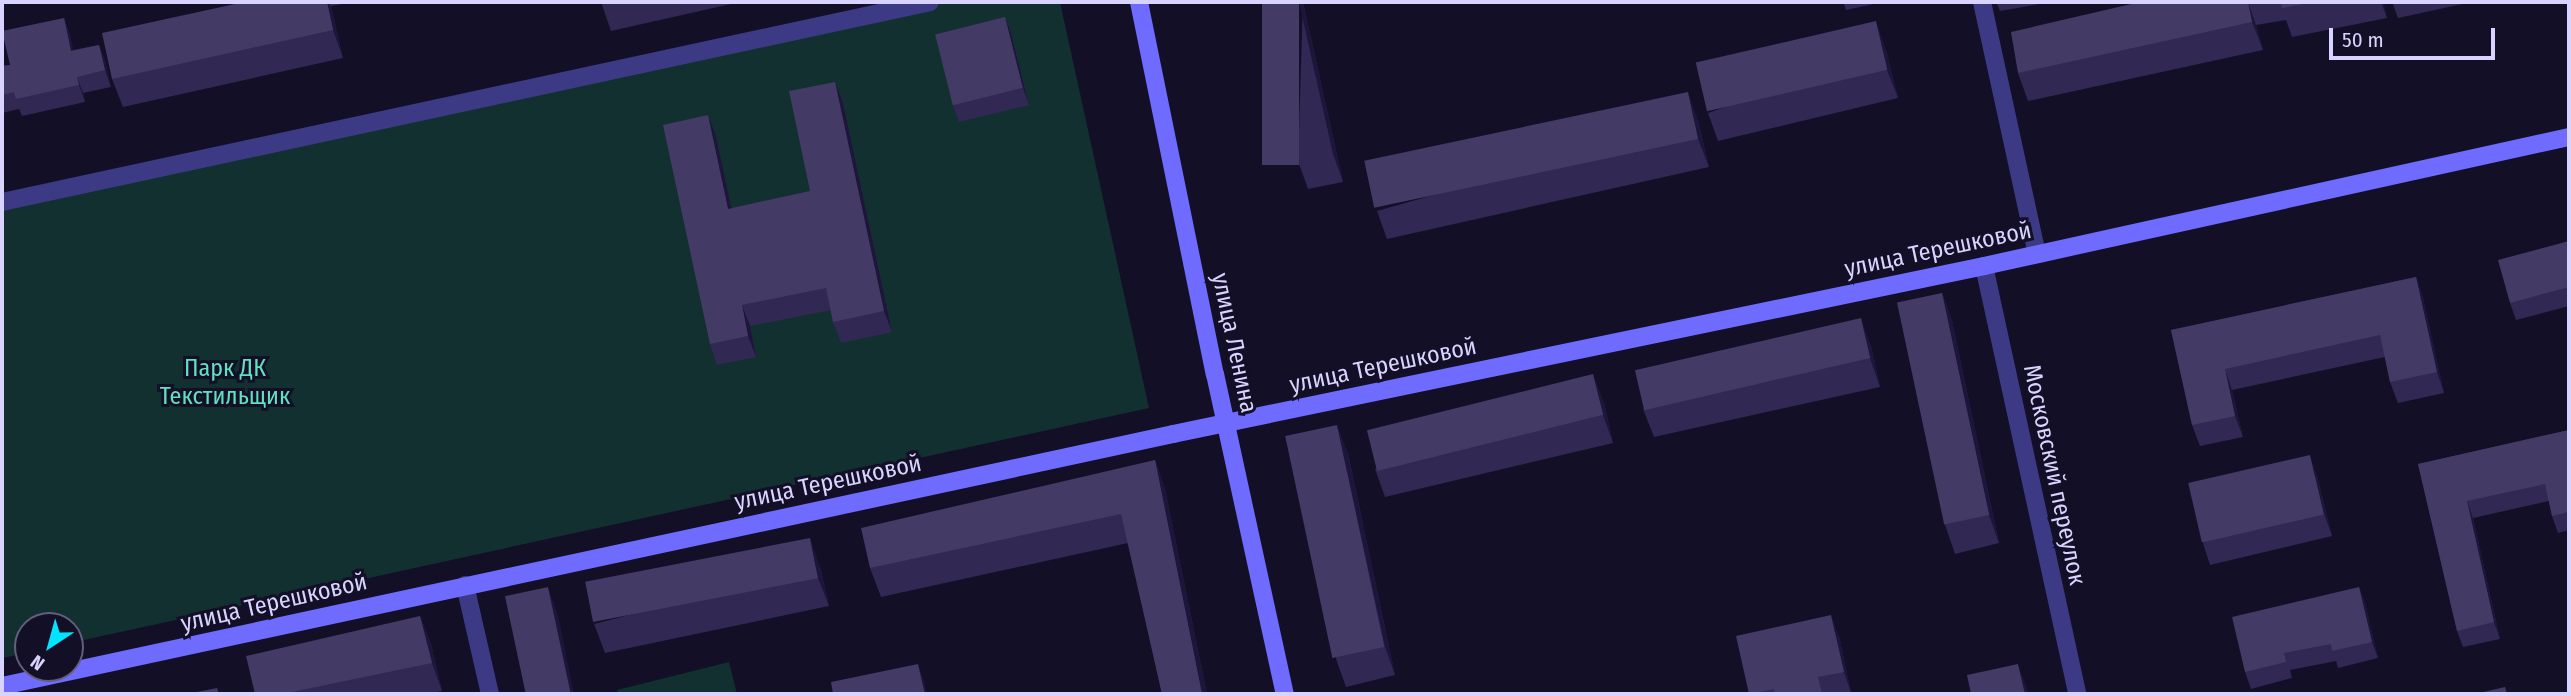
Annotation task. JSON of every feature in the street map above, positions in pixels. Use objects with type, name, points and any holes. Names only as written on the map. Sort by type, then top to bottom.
[{"type":"street","points":[[2,202],[929,2]]},
{"type":"street","name":"улица Ленина","points":[[1139,2],[1285,694]]},
{"type":"street","points":[[1982,2],[2037,254]]},
{"type":"street","name":"улица Терешковой","points":[[2,686],[1226,423],[1984,266],[2569,137]]},
{"type":"street","name":"Московский переулок","points":[[1984,266],[2077,694]]},
{"type":"street","points":[[466,585],[490,694]]},
{"type":"green space","name":"Парк ДК Текстильщик","points":[[940,2],[1060,2],[1149,408],[84,640],[84,612],[14,612],[14,656],[2,658],[2,204]]},
{"type":"green space","points":[[729,662],[737,694],[618,694],[617,690]]},
{"type":"building","points":[[244,2],[327,2],[333,30],[112,79],[102,33]]},
{"type":"building","points":[[1262,2],[1299,2],[1299,165],[1262,165]]},
{"type":"building","points":[[2140,2],[2248,2],[2252,22],[2018,73],[2011,32]]},
{"type":"building","points":[[2281,2],[2315,2],[2282,8]]},
{"type":"building","points":[[1005,17],[1023,88],[953,105],[935,34]]},
{"type":"building","points":[[64,18],[71,51],[99,45],[105,70],[77,77],[79,85],[16,99],[14,92],[2,95],[2,66],[10,65],[2,31]]},
{"type":"building","points":[[1876,21],[1887,70],[1707,111],[1696,63]]},
{"type":"building","points":[[835,82],[884,311],[833,322],[826,288],[742,305],[748,336],[710,344],[663,125],[708,115],[728,209],[810,191],[789,91]]},
{"type":"building","points":[[1688,92],[1698,139],[1374,208],[1364,161]]},
{"type":"building","points":[[2569,241],[2569,287],[2510,303],[2498,260]]},
{"type":"building","points":[[2416,277],[2437,372],[2390,382],[2380,335],[2225,369],[2235,416],[2192,425],[2171,330]]},
{"type":"building","points":[[1942,293],[1989,515],[1944,525],[1897,303]]},
{"type":"building","points":[[1861,318],[1870,358],[1644,410],[1635,370]]},
{"type":"building","points":[[1593,374],[1603,415],[1377,471],[1367,430]]},
{"type":"building","points":[[1337,425],[1384,647],[1332,658],[1285,436]]},
{"type":"building","points":[[2569,430],[2569,512],[2552,516],[2545,484],[2467,501],[2494,622],[2457,631],[2418,464]]},
{"type":"building","points":[[2310,455],[2324,514],[2202,543],[2188,483]]},
{"type":"building","points":[[1155,460],[1202,694],[1162,694],[1121,514],[870,568],[861,528]]},
{"type":"building","points":[[810,538],[818,578],[593,622],[585,582]]},
{"type":"building","points":[[548,587],[571,694],[526,694],[505,596]]},
{"type":"building","points":[[2359,587],[2372,642],[2332,651],[2331,644],[2284,653],[2286,662],[2245,672],[2232,617]]},
{"type":"building","points":[[1831,615],[1844,672],[1818,677],[1822,694],[1775,694],[1774,689],[1749,694],[1736,636]]},
{"type":"building","points":[[420,616],[432,663],[282,694],[255,694],[246,656]]},
{"type":"building","points":[[918,664],[925,694],[833,694],[831,682]]},
{"type":"building","points":[[2018,664],[2025,694],[1971,694],[1967,675]]},
{"type":"building","points":[[2505,687],[2507,694],[2475,694]]},
{"type":"building","points":[[217,688],[219,694],[187,694]]}]
